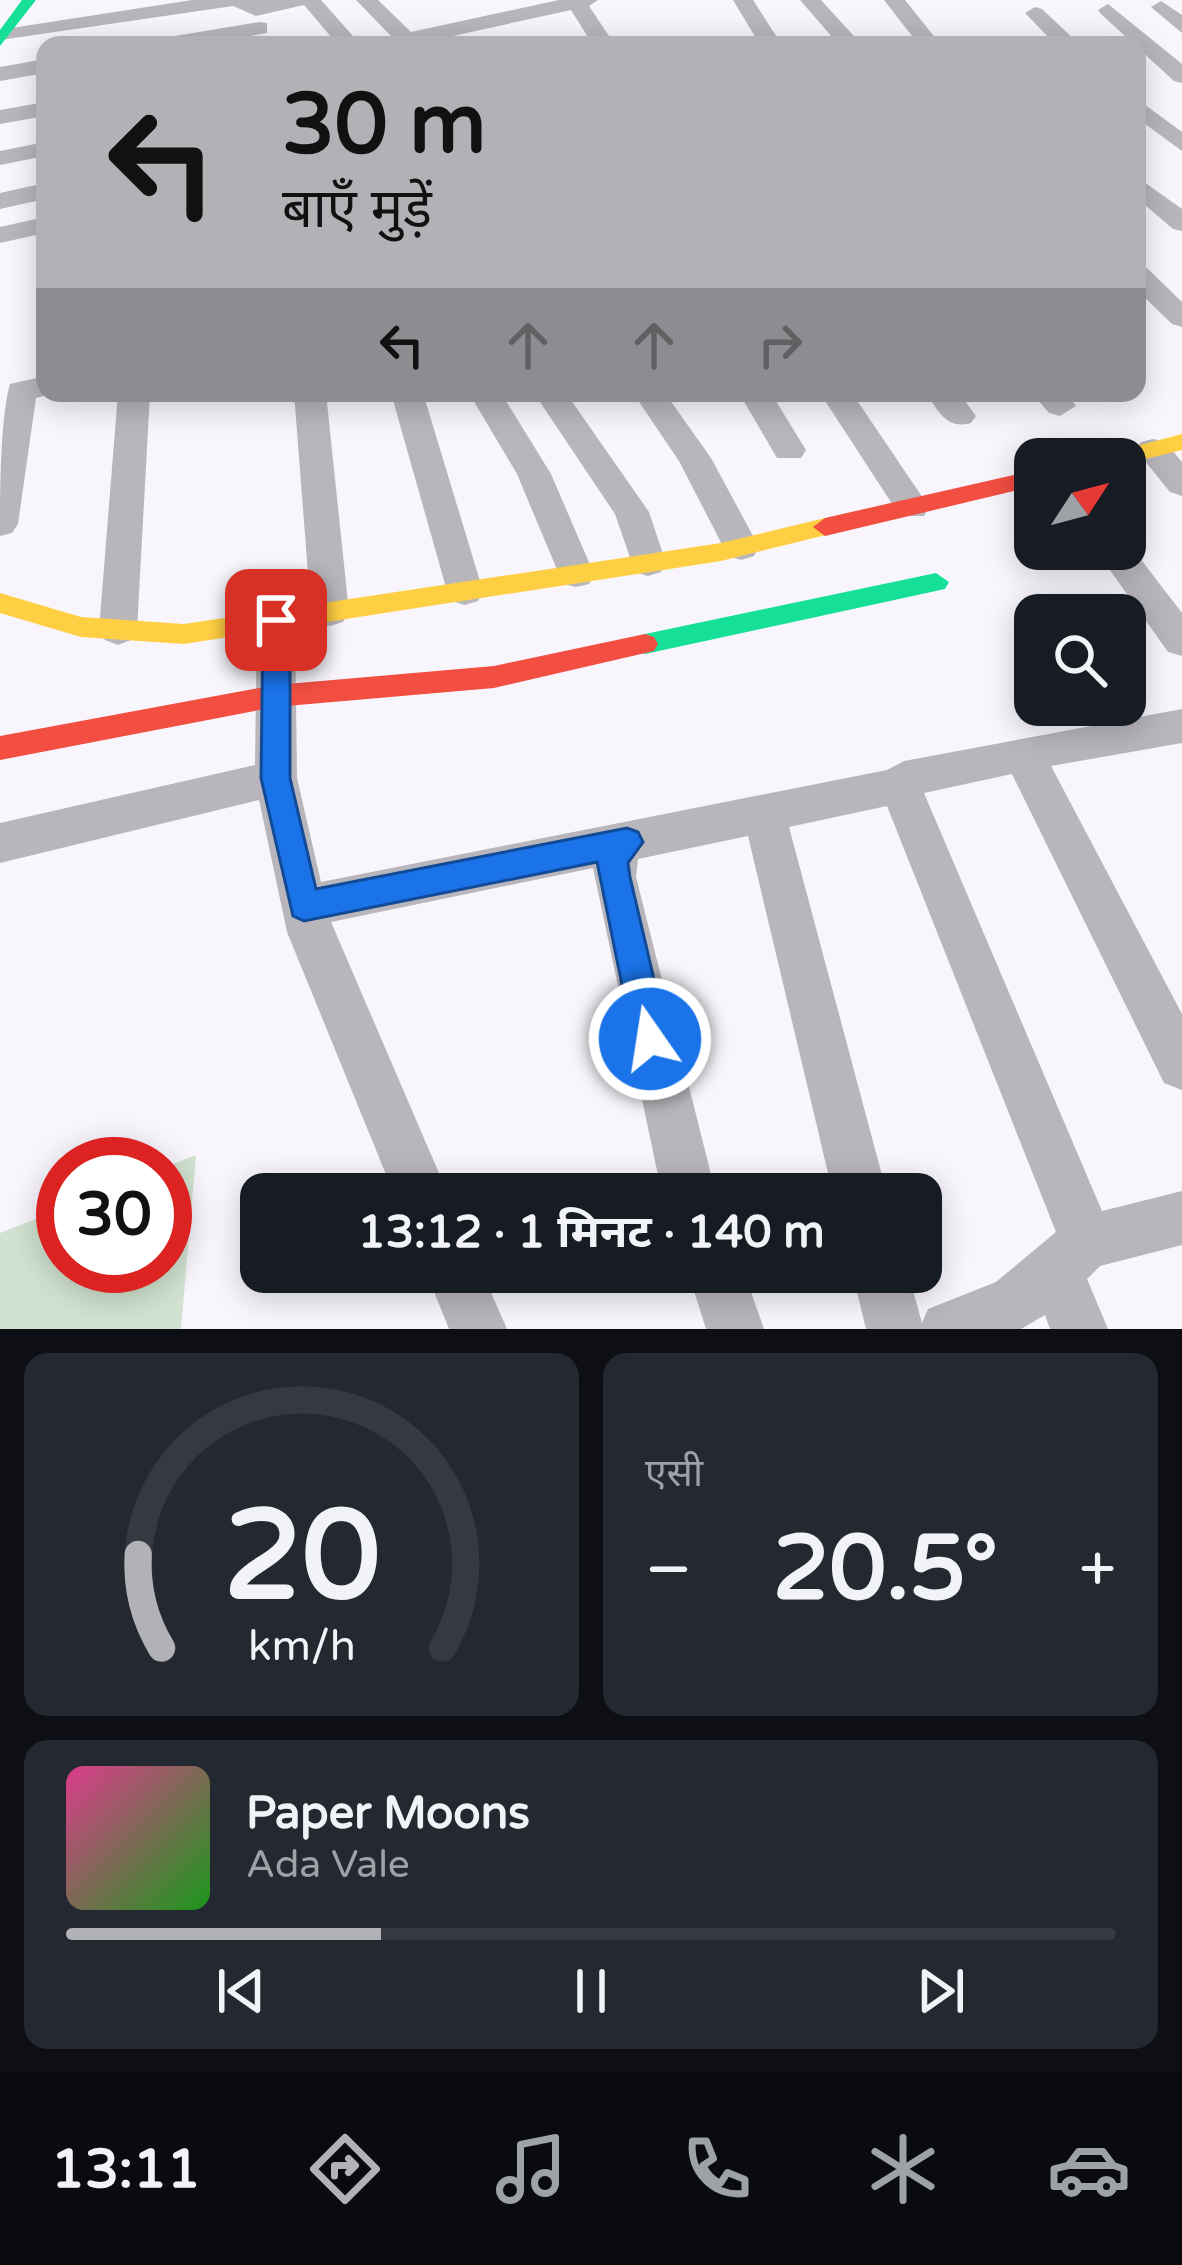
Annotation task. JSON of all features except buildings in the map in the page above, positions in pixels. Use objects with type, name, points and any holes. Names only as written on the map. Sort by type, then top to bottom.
[{"type":"street","points":[[3,38],[29,0]]},
{"type":"street","points":[[190,36],[300,0]]},
{"type":"street","points":[[310,0],[342,36]]},
{"type":"street","points":[[366,0],[403,36]]},
{"type":"street","points":[[468,0],[493,22]]},
{"type":"street","points":[[743,0],[765,36]]},
{"type":"street","points":[[810,0],[843,36]]},
{"type":"street","points":[[894,0],[923,36]]},
{"type":"street","points":[[421,36],[583,1],[600,36]]},
{"type":"street","points":[[1160,8],[1182,27]]},
{"type":"street","points":[[1108,10],[1137,36]]},
{"type":"street","points":[[1035,13],[1059,36]]},
{"type":"street","points":[[3,38],[249,16]]},
{"type":"street","points":[[1146,44],[1182,76]]},
{"type":"street","points":[[0,74],[36,68]]},
{"type":"street","points":[[0,118],[36,112]]},
{"type":"street","points":[[1146,117],[1174,150]]},
{"type":"street","points":[[0,158],[36,151]]},
{"type":"street","points":[[0,201],[36,193]]},
{"type":"street","points":[[1146,193],[1182,223]]},
{"type":"street","points":[[0,236],[36,227]]},
{"type":"street","points":[[1146,283],[1182,318]]},
{"type":"street","points":[[0,524],[22,391]]},
{"type":"street","points":[[118,629],[133,402]]},
{"type":"street","points":[[310,402],[330,612]]},
{"type":"street","points":[[410,402],[465,591]]},
{"type":"street","points":[[490,402],[534,474],[576,574]]},
{"type":"street","points":[[556,402],[632,512],[648,563]]},
{"type":"street","points":[[655,402],[694,458],[741,548]]},
{"type":"street","points":[[760,402],[789,450]]},
{"type":"street","points":[[842,402],[912,507]]},
{"type":"street","points":[[1168,446],[1182,484]]},
{"type":"street","points":[[0,604],[81,627],[184,634],[741,548],[1014,483]]},
{"type":"street","points":[[1129,570],[1182,641]]},
{"type":"street","points":[[0,748],[275,696],[494,677],[936,582]]},
{"type":"street","points":[[276,620],[275,778],[310,932],[412,1173]]},
{"type":"street","points":[[304,906],[900,785],[904,778],[930,770],[1182,726]]},
{"type":"street","points":[[1023,754],[1182,1065]]},
{"type":"street","points":[[0,843],[275,778]]},
{"type":"street","points":[[900,785],[1070,1257],[1079,1329]]},
{"type":"street","points":[[764,812],[855,1173]]},
{"type":"street","points":[[627,842],[612,859],[614,877],[683,1173]]},
{"type":"street","points":[[948,1329],[1015,1304],[1070,1257],[1182,1218]]},
{"type":"street","points":[[463,1293],[478,1329]]},
{"type":"street","points":[[723,1293],[736,1329]]},
{"type":"street","points":[[886,1293],[895,1329]]},
{"type":"green space","points":[[36,1219],[36,1293],[184,1293],[181,1329],[0,1329],[0,1233]]},
{"type":"traffic: fast","points":[[0,41],[29,0]]},
{"type":"traffic: fast","points":[[645,644],[936,582]]},
{"type":"traffic: slow","points":[[1146,451],[1182,442]]},
{"type":"traffic: slow","points":[[0,603],[81,627],[184,634],[721,552],[825,527]]},
{"type":"traffic: jam","points":[[825,527],[1014,483]]},
{"type":"traffic: jam","points":[[0,748],[275,696],[494,677],[645,644]]},
{"type":"route","points":[[276,620],[275,778],[304,906],[627,842],[616,849],[612,859],[614,877],[650,1039]]}]
